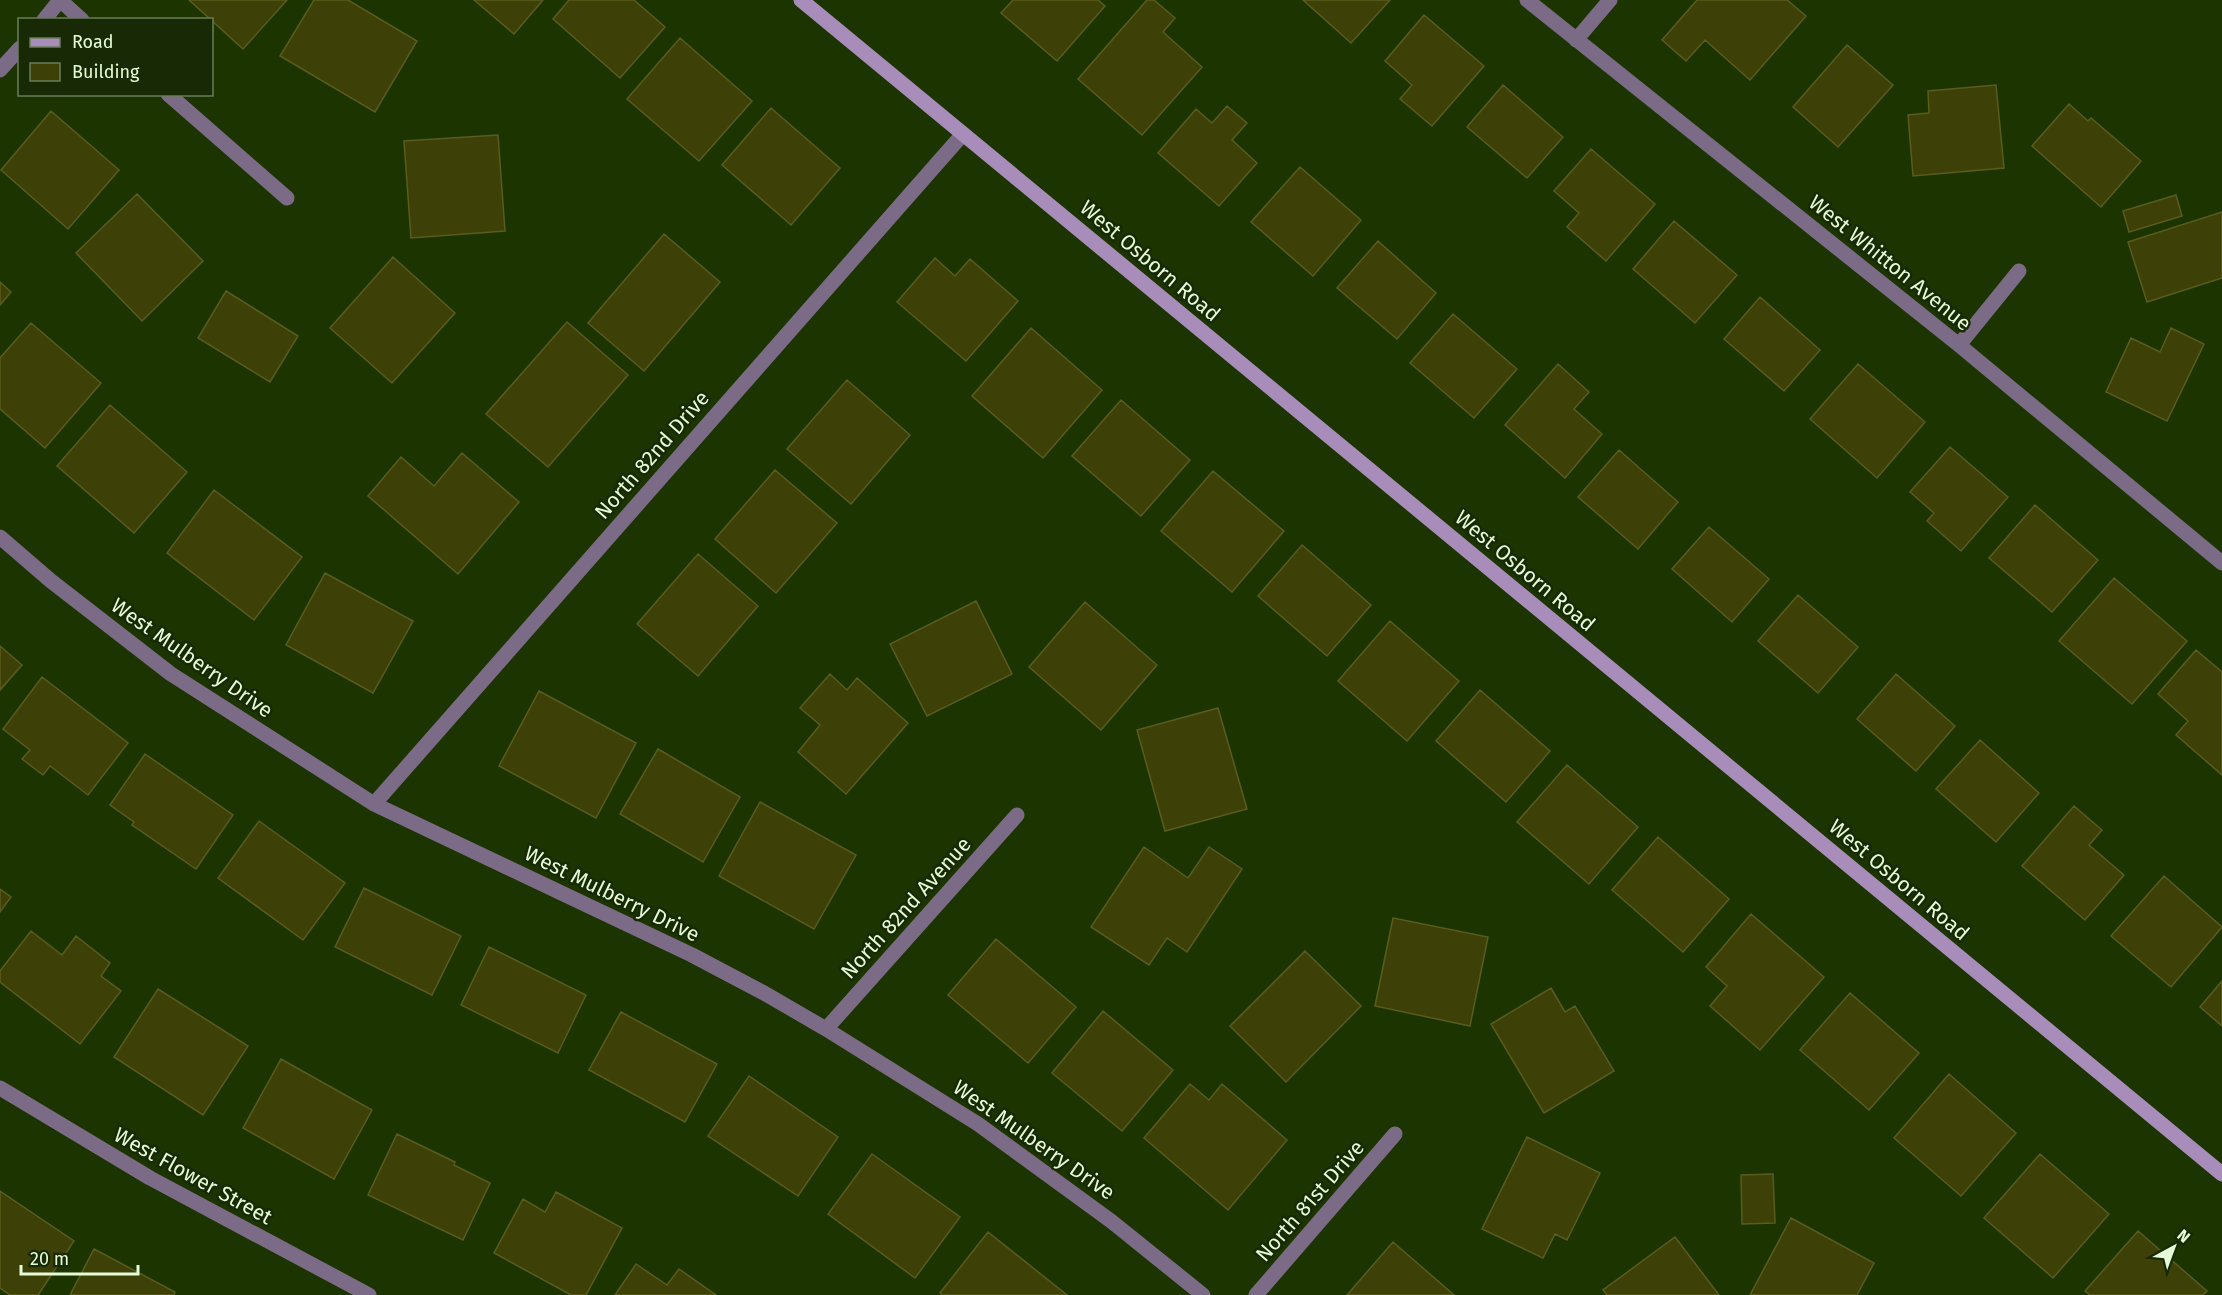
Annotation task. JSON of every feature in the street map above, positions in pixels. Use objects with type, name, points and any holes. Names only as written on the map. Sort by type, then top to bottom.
[{"type":"street","points":[[46,18],[60,0],[80,18]]},
{"type":"street","name":"West Osborn Road","points":[[801,0],[2222,1174]]},
{"type":"street","name":"West Whitton Avenue","points":[[1527,0],[1959,345],[2222,563]]},
{"type":"street","points":[[1576,40],[1610,0]]},
{"type":"street","points":[[0,70],[18,50]]},
{"type":"street","points":[[170,96],[287,198]]},
{"type":"street","name":"North 82nd Drive","points":[[374,804],[963,134]]},
{"type":"street","points":[[1959,345],[2019,271]]},
{"type":"street","name":"West Mulberry Drive","points":[[0,537],[51,581],[171,674],[374,804],[692,955],[826,1029],[978,1124],[1111,1221],[1203,1295]]},
{"type":"street","name":"North 82nd Avenue","points":[[826,1029],[1017,815]]},
{"type":"street","name":"West Flower Street","points":[[0,1088],[150,1178],[369,1295]]},
{"type":"street","name":"North 81st Drive","points":[[1256,1295],[1395,1134]]},
{"type":"building","points":[[189,0],[287,0],[243,49],[213,22],[213,18],[209,18]]},
{"type":"building","points":[[314,0],[348,0],[417,41],[375,112],[280,56]]},
{"type":"building","points":[[474,0],[543,0],[514,34]]},
{"type":"building","points":[[569,0],[634,0],[665,27],[620,78],[553,19]]},
{"type":"building","points":[[1013,0],[1098,0],[1105,6],[1057,61],[1001,13]]},
{"type":"building","points":[[1147,0],[1154,0],[1175,18],[1163,32],[1202,67],[1142,135],[1078,79]]},
{"type":"building","points":[[1303,0],[1390,0],[1351,43]]},
{"type":"building","points":[[1697,0],[1787,0],[1806,16],[1750,80],[1705,40],[1686,61],[1662,40]]},
{"type":"building","points":[[1424,15],[1484,66],[1432,126],[1400,99],[1412,85],[1385,61]]},
{"type":"building","points":[[680,38],[752,101],[699,161],[627,99]]},
{"type":"building","points":[[1847,45],[1893,85],[1838,147],[1793,107]]},
{"type":"building","points":[[1503,85],[1563,137],[1527,178],[1467,127]]},
{"type":"building","points":[[1996,85],[2004,168],[1913,176],[1908,115],[1929,113],[1928,91]]},
{"type":"building","points":[[2069,104],[2088,121],[2091,118],[2141,161],[2101,207],[2032,146]]},
{"type":"building","points":[[1227,106],[1247,123],[1232,140],[1257,163],[1219,206],[1158,153],[1196,109],[1212,123]]},
{"type":"building","points":[[771,108],[840,168],[791,225],[722,165]]},
{"type":"building","points":[[51,111],[119,170],[68,229],[1,170]]},
{"type":"building","points":[[498,135],[505,231],[411,238],[404,141]]},
{"type":"building","points":[[1591,149],[1655,204],[1606,261],[1567,227],[1579,213],[1554,191]]},
{"type":"building","points":[[1300,167],[1361,220],[1313,276],[1251,222]]},
{"type":"building","points":[[137,194],[203,261],[142,321],[76,253]]},
{"type":"building","points":[[2176,195],[2182,216],[2129,232],[2123,211]]},
{"type":"building","points":[[2222,212],[2222,278],[2147,302],[2128,242]]},
{"type":"building","points":[[1674,221],[1737,275],[1695,323],[1633,269]]},
{"type":"building","points":[[664,234],[720,282],[644,371],[588,323]]},
{"type":"building","points":[[1378,241],[1436,293],[1397,339],[1337,288]]},
{"type":"building","points":[[393,257],[455,313],[392,383],[330,328]]},
{"type":"building","points":[[935,258],[955,276],[970,259],[1018,301],[966,361],[897,302]]},
{"type":"building","points":[[0,282],[11,292],[0,305]]},
{"type":"building","points":[[226,291],[298,336],[270,382],[198,338]]},
{"type":"building","points":[[1760,297],[1820,350],[1784,391],[1724,339]]},
{"type":"building","points":[[1453,314],[1517,369],[1474,418],[1410,363]]},
{"type":"building","points":[[567,322],[628,375],[548,467],[486,414]]},
{"type":"building","points":[[31,323],[101,383],[45,448],[0,409],[0,358]]},
{"type":"building","points":[[1031,328],[1102,390],[1043,458],[972,396]]},
{"type":"building","points":[[2171,328],[2204,344],[2167,421],[2106,392],[2131,338],[2160,352]]},
{"type":"building","points":[[1558,364],[1589,392],[1574,409],[1602,434],[1565,478],[1505,425]]},
{"type":"building","points":[[1858,364],[1925,422],[1877,478],[1810,419]]},
{"type":"building","points":[[847,380],[910,435],[851,504],[787,449]]},
{"type":"building","points":[[1121,400],[1190,460],[1141,516],[1072,456]]},
{"type":"building","points":[[110,405],[187,472],[134,533],[57,466]]},
{"type":"building","points":[[1950,447],[2008,497],[1961,551],[1927,521],[1934,513],[1910,492]]},
{"type":"building","points":[[1619,450],[1678,502],[1638,549],[1578,497]]},
{"type":"building","points":[[462,453],[519,502],[458,574],[368,496],[401,457],[434,486]]},
{"type":"building","points":[[775,470],[837,523],[776,593],[715,539]]},
{"type":"building","points":[[1213,471],[1284,531],[1232,592],[1161,531]]},
{"type":"building","points":[[214,490],[302,557],[254,620],[167,553]]},
{"type":"building","points":[[2035,505],[2098,560],[2052,612],[1989,558]]},
{"type":"building","points":[[1709,527],[1769,579],[1732,622],[1672,569]]},
{"type":"building","points":[[1302,545],[1371,605],[1327,656],[1258,596]]},
{"type":"building","points":[[698,554],[758,606],[698,676],[637,624]]},
{"type":"building","points":[[325,573],[413,621],[373,693],[286,645]]},
{"type":"building","points":[[2114,578],[2187,641],[2132,704],[2059,641]]},
{"type":"building","points":[[1798,595],[1858,647],[1818,693],[1758,641]]},
{"type":"building","points":[[976,601],[1012,674],[927,716],[890,644]]},
{"type":"building","points":[[1085,602],[1157,665],[1101,730],[1029,667]]},
{"type":"building","points":[[1390,621],[1459,681],[1407,741],[1338,681]]},
{"type":"building","points":[[0,646],[22,665],[0,690]]},
{"type":"building","points":[[2196,650],[2222,672],[2222,775],[2176,735],[2188,721],[2158,694]]},
{"type":"building","points":[[830,674],[847,690],[857,678],[908,723],[846,794],[798,752],[820,725],[800,708]]},
{"type":"building","points":[[1896,674],[1955,726],[1916,771],[1857,719]]},
{"type":"building","points":[[42,677],[128,743],[88,795],[50,766],[43,775],[22,759],[30,750],[3,729]]},
{"type":"building","points":[[1480,690],[1550,751],[1506,802],[1436,741]]},
{"type":"building","points":[[539,691],[636,743],[596,818],[499,766]]},
{"type":"building","points":[[1218,708],[1247,809],[1165,831],[1137,730]]},
{"type":"building","points":[[1980,740],[2039,793],[1996,842],[1936,789]]},
{"type":"building","points":[[658,749],[740,797],[703,862],[620,814]]},
{"type":"building","points":[[145,754],[233,815],[196,869],[132,825],[134,822],[110,805]]},
{"type":"building","points":[[1567,765],[1638,827],[1589,884],[1517,822]]},
{"type":"building","points":[[760,802],[856,855],[814,929],[719,876]]},
{"type":"building","points":[[2074,806],[2102,830],[2089,845],[2124,875],[2085,920],[2022,866]]},
{"type":"building","points":[[259,821],[345,883],[303,940],[218,878]]},
{"type":"building","points":[[1658,837],[1729,899],[1683,952],[1612,890]]},
{"type":"building","points":[[1144,847],[1188,878],[1209,847],[1242,869],[1187,952],[1167,938],[1149,965],[1091,927]]},
{"type":"building","points":[[2164,876],[2222,927],[2171,987],[2111,936]]},
{"type":"building","points":[[364,888],[461,936],[432,995],[335,947]]},
{"type":"building","points":[[0,889],[11,897],[0,912]]},
{"type":"building","points":[[1751,914],[1824,977],[1760,1050],[1710,1006],[1727,986],[1706,967]]},
{"type":"building","points":[[1393,918],[1488,937],[1470,1026],[1375,1006]]},
{"type":"building","points":[[31,931],[62,955],[76,936],[110,963],[101,976],[121,991],[80,1044],[0,982],[0,971]]},
{"type":"building","points":[[996,939],[1076,1007],[1028,1063],[948,995]]},
{"type":"building","points":[[489,947],[586,995],[558,1053],[461,1005]]},
{"type":"building","points":[[1305,951],[1361,1006],[1286,1082],[1230,1026]]},
{"type":"building","points":[[2222,981],[2222,1026],[2200,1007]]},
{"type":"building","points":[[1551,988],[1565,1012],[1575,1006],[1614,1071],[1544,1113],[1491,1024]]},
{"type":"building","points":[[158,989],[248,1046],[203,1115],[114,1057]]},
{"type":"building","points":[[1850,993],[1919,1053],[1869,1110],[1800,1050]]},
{"type":"building","points":[[1103,1011],[1173,1070],[1122,1131],[1052,1073]]},
{"type":"building","points":[[621,1012],[717,1064],[685,1122],[589,1070]]},
{"type":"building","points":[[281,1059],[372,1110],[334,1179],[243,1128]]},
{"type":"building","points":[[1949,1074],[2016,1133],[1961,1196],[1894,1138]]},
{"type":"building","points":[[749,1076],[838,1137],[798,1196],[708,1136]]},
{"type":"building","points":[[1190,1084],[1209,1100],[1222,1084],[1287,1140],[1228,1210],[1144,1138]]},
{"type":"building","points":[[397,1134],[455,1162],[454,1165],[490,1183],[463,1240],[368,1195]]},
{"type":"building","points":[[1527,1137],[1600,1173],[1567,1240],[1555,1234],[1543,1258],[1482,1229]]},
{"type":"building","points":[[872,1154],[960,1217],[915,1278],[828,1214]]},
{"type":"building","points":[[2040,1154],[2109,1214],[2053,1278],[1984,1218]]},
{"type":"building","points":[[1773,1174],[1775,1223],[1742,1224],[1741,1175]]},
{"type":"building","points":[[0,1191],[74,1241],[38,1295],[10,1295],[0,1288]]},
{"type":"building","points":[[556,1192],[622,1228],[586,1295],[571,1295],[494,1253],[523,1199],[545,1212]]},
{"type":"building","points":[[1791,1218],[1874,1263],[1857,1295],[1750,1295]]},
{"type":"building","points":[[2138,1231],[2207,1291],[2203,1295],[2090,1295],[2085,1291]]},
{"type":"building","points":[[988,1232],[1067,1295],[942,1295],[940,1293]]},
{"type":"building","points":[[1675,1237],[1719,1295],[1607,1295],[1603,1290]]},
{"type":"building","points":[[1393,1242],[1454,1295],[1347,1295]]},
{"type":"building","points":[[94,1249],[175,1292],[174,1295],[70,1295]]},
{"type":"building","points":[[636,1264],[667,1285],[679,1269],[716,1295],[615,1295]]}]
